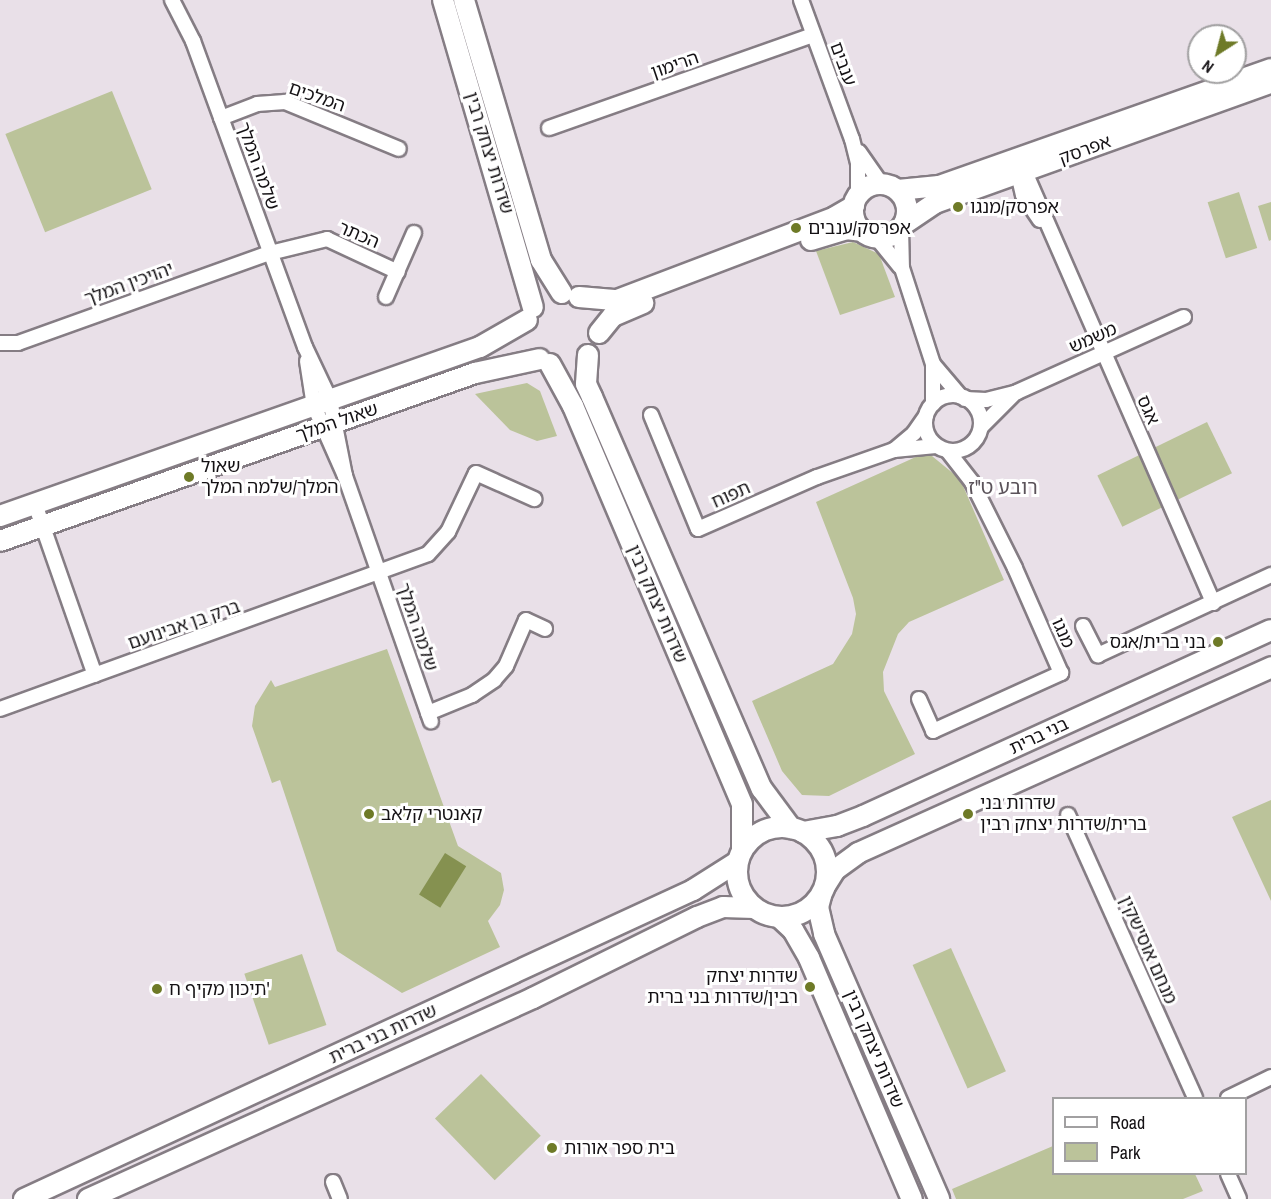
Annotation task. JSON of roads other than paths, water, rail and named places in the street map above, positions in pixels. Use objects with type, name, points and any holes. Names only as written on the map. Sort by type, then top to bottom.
[{"type":"main road","name":"שדרות יצחק רבין","points":[[443,0],[530,313]]},
{"type":"main road","name":"שדרות יצחק רבין","points":[[464,0],[541,260],[571,295]]},
{"type":"main road","name":"אפרסק","points":[[903,226],[935,203],[1271,69]]},
{"type":"main road","name":"אפרסק","points":[[890,187],[939,186],[1019,168],[1271,83]]},
{"type":"main road","points":[[868,186],[890,187],[907,206],[903,226],[890,236],[846,229],[823,235],[614,316],[599,333],[588,356],[570,365],[545,362],[527,341],[530,313],[541,299],[571,295],[601,302],[617,300],[835,217],[856,201],[868,186]]},
{"type":"main road","points":[[856,201],[855,220],[870,234]]},
{"type":"main road","points":[[571,295],[594,312],[599,333]]},
{"type":"main road","name":"שאול המלך","points":[[0,516],[480,347],[530,313]]},
{"type":"main road","name":"שדרות יצחק רבין","points":[[588,356],[589,391],[762,789],[797,830]]},
{"type":"main road","name":"שדרות יצחק רבין","points":[[545,362],[578,416],[742,804],[740,856]]},
{"type":"main road","name":"שאול המלך","points":[[0,541],[475,374],[545,362]]},
{"type":"main road","name":"בני ברית","points":[[797,830],[837,826],[863,816],[1271,630]]},
{"type":"main road","name":"בני ברית","points":[[823,891],[835,870],[858,853],[1271,667]]},
{"type":"main road","points":[[797,830],[824,855],[823,891],[803,912],[780,918],[754,908],[739,887],[740,856],[763,831],[797,830]]},
{"type":"main road","name":"שדרות בני ברית","points":[[24,1199],[693,890],[740,856]]},
{"type":"main road","name":"שדרות יצחק רבין","points":[[823,891],[818,907],[824,934],[939,1199]]},
{"type":"main road","name":"שדרות בני ברית","points":[[88,1199],[533,998],[697,917],[723,908],[754,908]]},
{"type":"main road","name":"שדרות יצחק רבין","points":[[780,918],[793,930],[809,957],[912,1199]]},
{"type":"street","name":"שלמה המלך","points":[[172,0],[183,16],[305,347],[345,476],[430,717],[472,696],[494,680],[506,666],[526,620],[545,629]]},
{"type":"street","name":"ענבים","points":[[801,0],[852,140],[858,163],[856,201]]},
{"type":"street","name":"הרימון","points":[[549,128],[813,35]]},
{"type":"street","name":"המלכים","points":[[221,118],[257,104],[285,102],[399,149]]},
{"type":"street","name":"ענבים","points":[[852,140],[890,187]]},
{"type":"street","name":"אגס","points":[[1019,168],[1029,206],[1049,232],[1213,603]]},
{"type":"street","points":[[903,226],[902,268],[933,364],[933,404],[926,416],[927,432],[942,448],[971,445],[981,427],[976,407],[963,398],[933,364]]},
{"type":"street","points":[[386,297],[414,233]]},
{"type":"street","points":[[870,234],[902,268]]},
{"type":"street","name":"הכתר","points":[[270,253],[327,239],[398,272]]},
{"type":"street","name":"יהויכין המלך","points":[[0,343],[18,343],[270,253]]},
{"type":"street","name":"משמש","points":[[963,398],[986,400],[1017,392],[1184,317]]},
{"type":"street","name":"משמש","points":[[981,427],[1017,392]]},
{"type":"street","points":[[933,404],[946,397],[963,398]]},
{"type":"street","name":"תפוח","points":[[651,415],[698,529],[807,481],[894,450],[942,448]]},
{"type":"street","name":"תפוח","points":[[894,450],[914,433],[926,416]]},
{"type":"street","name":"מנגו","points":[[971,445],[972,482]]},
{"type":"street","name":"מנגו","points":[[919,699],[933,730],[1061,674],[972,482],[942,448]]},
{"type":"street","name":"ברק בן אבינועם","points":[[0,709],[380,574],[437,547],[476,473],[534,499]]},
{"type":"street","points":[[35,504],[95,675]]},
{"type":"street","points":[[1083,626],[1098,655],[1271,575]]},
{"type":"street","name":"מנחם אוסישקין","points":[[1068,815],[1195,1097]]},
{"type":"street","points":[[1230,1097],[1271,1077]]},
{"type":"street","points":[[1229,1175],[1239,1199]]},
{"type":"street","points":[[333,1182],[340,1199]]},
{"type":"place","name":"אפרסק/מנגו","points":[[958,207]]},
{"type":"place","name":"אפרסק/ענבים","points":[[796,228]]},
{"type":"place","name":"שאול המלך/שלמה המלך","points":[[189,477]]},
{"type":"place","name":"בני ברית/אגס","points":[[1218,642]]},
{"type":"place","name":"קאנטרי קלאב","points":[[369,814]]},
{"type":"place","name":"שדרות בני ברית/שדרות יצחק רבין","points":[[968,814]]},
{"type":"place","name":"שדרות יצחק רבין/שדרות בני ברית","points":[[810,987]]},
{"type":"place","name":"תיכון מקיף ח'","points":[[157,989]]},
{"type":"place","name":"בית ספר אורות","points":[[552,1148]]},
{"type":"district","name":"רובע ט\"ז","points":[[1003,486]]}]
